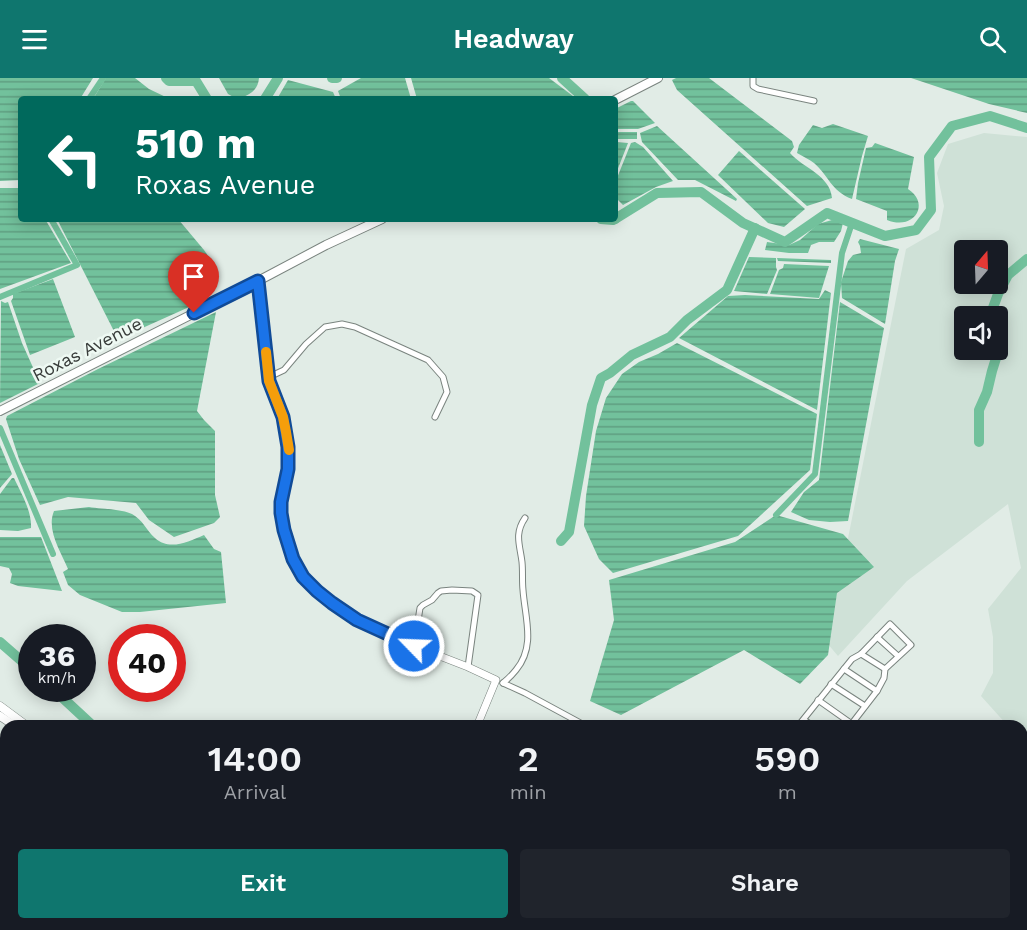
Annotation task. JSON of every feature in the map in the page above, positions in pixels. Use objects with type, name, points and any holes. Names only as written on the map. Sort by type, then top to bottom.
[{"type":"main road","points":[[618,98],[658,78]]},
{"type":"main road","name":"Roxas Avenue","points":[[0,411],[376,222]]},
{"type":"main road","points":[[0,706],[20,720]]},
{"type":"street","points":[[753,78],[753,86],[758,89],[814,101]]},
{"type":"street","points":[[258,281],[268,377],[286,432],[289,459],[281,513],[284,530],[297,568],[317,591],[357,620],[525,693],[575,720]]},
{"type":"street","points":[[268,377],[284,370],[306,344],[325,327],[342,324],[355,327],[428,360],[443,377],[447,392],[435,417]]},
{"type":"street","points":[[503,683],[517,669],[529,638],[517,533],[525,518]]},
{"type":"street","points":[[414,646],[420,608],[423,605],[441,591],[476,592],[478,595],[468,667]]},
{"type":"street","points":[[804,720],[852,659],[861,654],[890,624],[910,645],[885,669],[884,678],[877,690],[855,720]]},
{"type":"street","points":[[878,637],[898,656]]},
{"type":"street","points":[[861,654],[885,669]]},
{"type":"street","points":[[844,669],[877,690]]},
{"type":"street","points":[[479,720],[496,680]]},
{"type":"street","points":[[831,684],[865,706]]},
{"type":"street","points":[[818,700],[844,720]]},
{"type":"shaded area","points":[[0,78],[93,78],[82,96],[18,96],[18,180],[0,181]]},
{"type":"shaded area","points":[[106,78],[135,78],[149,89],[164,96],[95,96]]},
{"type":"shaded area","points":[[219,78],[259,78],[257,86],[245,96],[228,94]]},
{"type":"shaded area","points":[[361,78],[405,78],[410,96],[340,96],[338,91]]},
{"type":"shaded area","points":[[411,78],[549,78],[573,96],[416,96]]},
{"type":"shaded area","points":[[709,78],[792,141],[794,147],[790,153],[826,183],[832,198],[807,206],[677,90],[672,80]]},
{"type":"shaded area","points":[[911,78],[1027,78],[1027,113],[989,104]]},
{"type":"shaded area","points":[[288,80],[333,92],[335,96],[279,96]]},
{"type":"shaded area","points":[[633,101],[655,123],[638,129],[618,129],[618,108]]},
{"type":"shaded area","points":[[833,124],[868,136],[852,199],[839,192],[814,163],[797,153],[799,145],[813,125],[822,128]]},
{"type":"shaded area","points":[[657,126],[737,199],[736,201],[695,180],[678,180],[642,142],[640,133]]},
{"type":"shaded area","points":[[618,132],[637,132],[637,139],[618,139]]},
{"type":"shaded area","points":[[984,133],[1027,137],[1027,720],[1003,720],[981,696],[993,673],[993,637],[988,609],[1021,568],[1008,504],[907,581],[838,656],[827,643],[906,249],[939,230],[944,206],[937,173],[948,144]]},
{"type":"shaded area","points":[[618,142],[628,143],[618,168]]},
{"type":"shaded area","points":[[635,142],[643,147],[673,181],[656,187],[623,205],[618,200],[618,176],[631,143]]},
{"type":"shaded area","points":[[875,143],[914,157],[908,189],[915,195],[919,208],[912,219],[905,222],[887,220],[887,211],[856,199],[866,148],[872,147]]},
{"type":"shaded area","points":[[739,151],[805,209],[784,227],[768,223],[718,175]]},
{"type":"shaded area","points":[[0,188],[18,188],[18,222],[47,222],[71,263],[0,289]]},
{"type":"shaded area","points":[[832,220],[843,223],[834,242],[819,242],[811,245],[808,253],[765,250],[767,242],[789,245],[800,240],[818,224]]},
{"type":"shaded area","points":[[59,222],[181,222],[215,266],[207,299],[118,339]]},
{"type":"shaded area","points":[[860,239],[899,249],[885,324],[842,298],[841,282],[848,261],[853,255],[861,253],[858,242]]},
{"type":"shaded area","points":[[749,257],[776,258],[777,270],[767,294],[734,291]]},
{"type":"shaded area","points":[[777,258],[831,260],[831,263],[778,261]]},
{"type":"shaded area","points":[[784,264],[829,266],[819,298],[770,294],[779,270]]},
{"type":"shaded area","points":[[53,279],[75,337],[30,355],[11,301],[13,294]]},
{"type":"shaded area","points":[[825,290],[831,293],[817,410],[679,338],[728,296],[819,299]]},
{"type":"shaded area","points":[[1,301],[8,302],[22,343],[40,383],[0,403]]},
{"type":"shaded area","points":[[840,302],[884,328],[848,521],[830,522],[809,520],[791,512],[804,492],[819,480]]},
{"type":"shaded area","points":[[216,312],[197,411],[215,431],[215,495],[220,517],[214,523],[174,537],[149,520],[136,503],[68,497],[40,505],[19,459],[7,416]]},
{"type":"shaded area","points":[[677,343],[817,414],[810,470],[738,536],[613,573],[599,559],[584,526],[596,431],[606,398],[622,374],[639,362]]},
{"type":"shaded area","points":[[0,445],[12,474],[0,488]]},
{"type":"shaded area","points":[[12,478],[26,502],[31,528],[18,531],[0,530],[0,494]]},
{"type":"shaded area","points":[[89,507],[128,512],[139,519],[155,538],[166,544],[179,544],[204,535],[214,549],[221,552],[226,603],[122,612],[80,595],[68,585],[63,572],[68,569],[55,541],[52,518],[54,511]]},
{"type":"shaded area","points":[[776,515],[843,534],[874,567],[837,593],[828,655],[800,684],[744,650],[621,715],[590,701],[614,620],[609,580],[735,542]]},
{"type":"shaded area","points":[[0,537],[41,537],[62,591],[10,583],[12,574],[9,568],[0,566]]},
{"type":"waterway","points":[[91,96],[103,78]]},
{"type":"waterway","points":[[166,78],[169,81],[196,81],[205,96]]},
{"type":"waterway","points":[[267,96],[278,78]]},
{"type":"waterway","points":[[332,78],[337,78]]},
{"type":"waterway","points":[[562,78],[582,96]]},
{"type":"waterway","points":[[618,217],[657,193],[701,192],[743,223],[785,242],[827,213],[885,236],[916,230],[931,210],[929,157],[952,126],[990,116],[1027,128]]},
{"type":"waterway","points":[[0,297],[77,265],[53,222]]},
{"type":"waterway","points":[[776,515],[815,474],[842,253],[852,223]]},
{"type":"waterway","points":[[561,541],[569,532],[592,405],[601,378],[632,355],[670,337],[687,320],[727,290],[755,228]]},
{"type":"waterway","points":[[994,306],[1008,275],[1027,259]]},
{"type":"waterway","points":[[979,442],[979,410],[987,392],[995,360]]},
{"type":"waterway","points":[[0,428],[53,554]]},
{"type":"waterway","points":[[0,642],[18,658]]},
{"type":"waterway","points":[[67,702],[87,720]]},
{"type":"slow traffic","points":[[266,352],[269,381],[283,417],[289,450]]},
{"type":"route","points":[[194,313],[258,281],[269,381],[283,417],[288,447],[288,469],[281,513],[293,559],[303,577],[332,603],[357,620],[414,646]]}]
